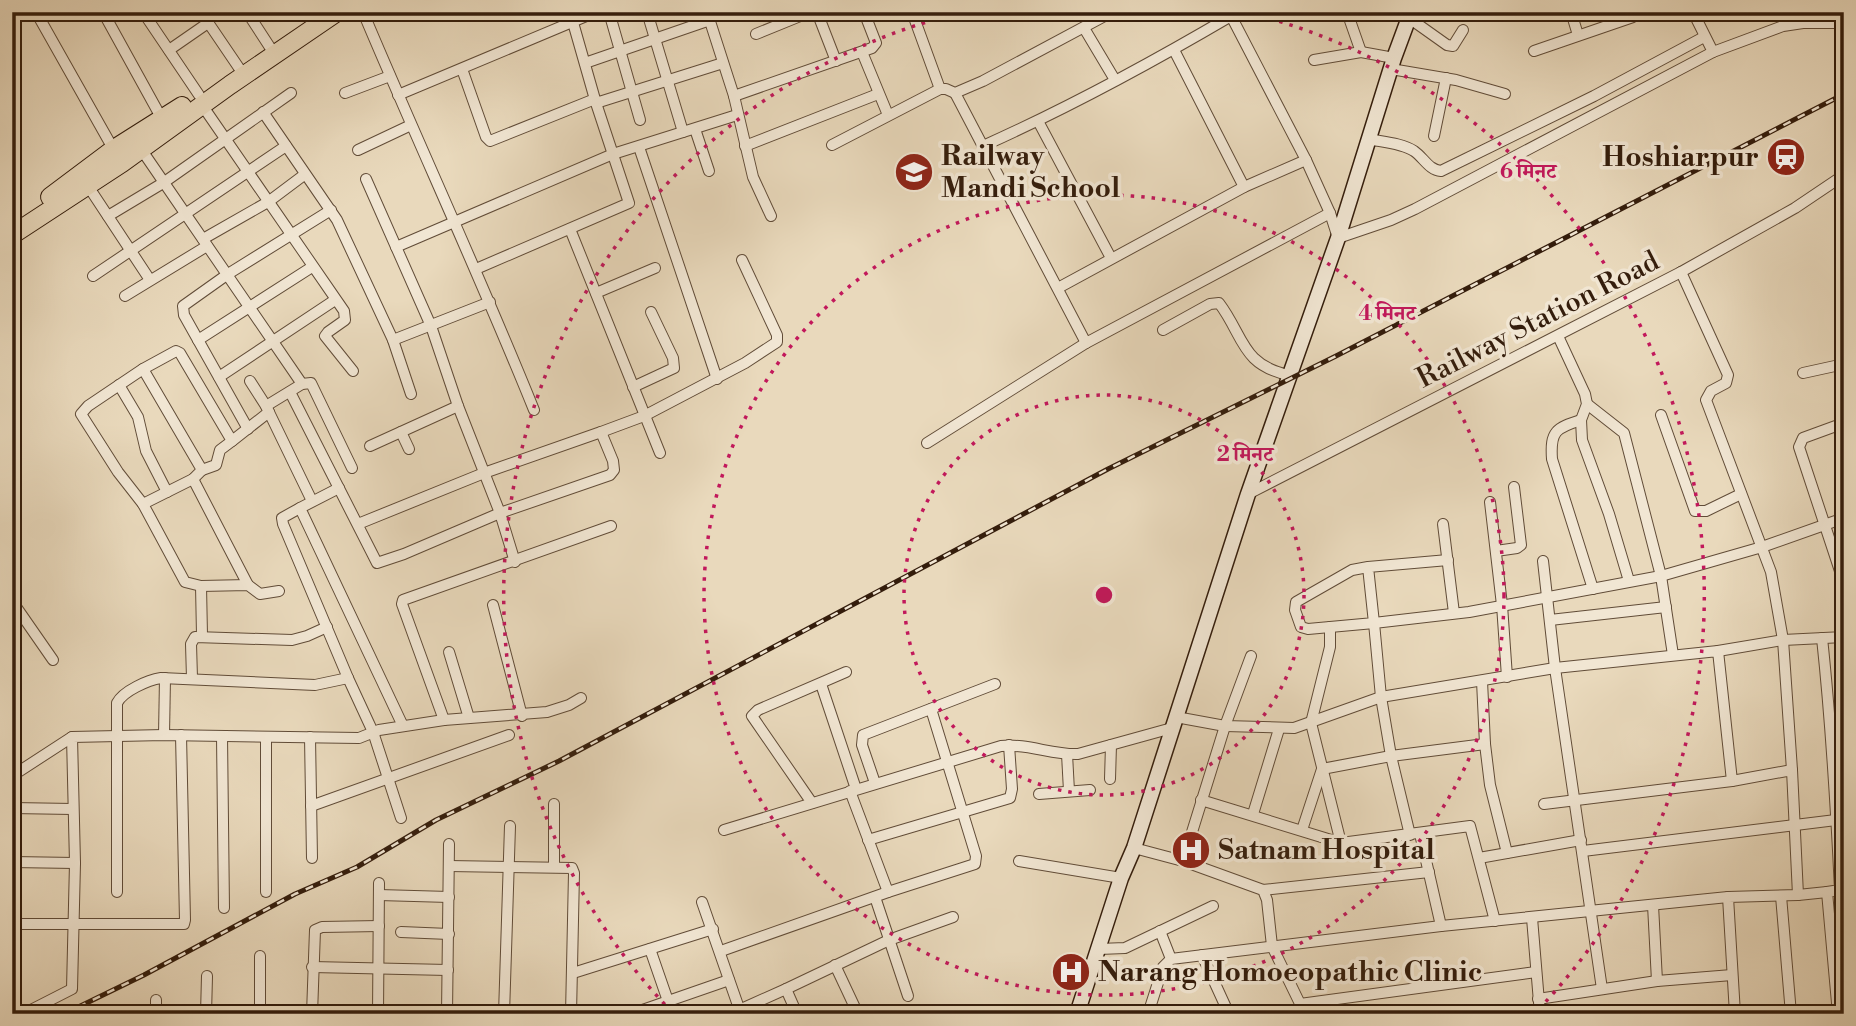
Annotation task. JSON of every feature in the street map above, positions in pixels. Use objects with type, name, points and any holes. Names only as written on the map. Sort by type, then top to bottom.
[{"type":"highway","points":[[12,235],[88,186],[118,156],[162,119],[200,100],[272,50],[318,12]]},
{"type":"highway","points":[[12,223],[118,156],[141,149],[239,68],[337,12]]},
{"type":"main road","points":[[1077,1014],[1121,878],[1134,848],[1248,494],[1338,238],[1406,14]]},
{"type":"street","points":[[36,12],[118,156]]},
{"type":"street","points":[[103,12],[162,119]]},
{"type":"street","points":[[143,12],[225,140],[344,312],[345,320],[325,336],[353,371]]},
{"type":"street","points":[[201,12],[239,68]]},
{"type":"street","points":[[247,12],[272,50]]},
{"type":"street","points":[[363,12],[476,269],[534,410]]},
{"type":"street","points":[[398,95],[571,17],[596,12]]},
{"type":"street","points":[[609,12],[640,120]]},
{"type":"street","points":[[647,12],[683,132]]},
{"type":"street","points":[[756,34],[810,12]]},
{"type":"street","points":[[817,12],[836,61]]},
{"type":"street","points":[[734,96],[872,48],[876,43],[864,12]]},
{"type":"street","points":[[912,12],[940,89]]},
{"type":"street","points":[[955,93],[983,81],[1112,12]]},
{"type":"street","points":[[1347,12],[1361,52]]},
{"type":"street","points":[[1571,12],[1578,35]]},
{"type":"street","points":[[1534,51],[1633,17],[1635,12]]},
{"type":"street","points":[[1693,12],[1713,52]]},
{"type":"street","points":[[983,146],[1038,121],[1174,50],[1230,14],[1306,160],[1338,238],[1415,209],[1713,52],[1783,26],[1844,23]]},
{"type":"street","points":[[1406,14],[1447,45],[1453,46],[1463,30]]},
{"type":"street","points":[[585,62],[656,38],[708,16],[734,96],[753,177],[771,216]]},
{"type":"street","points":[[476,269],[629,203],[571,17]]},
{"type":"street","points":[[169,50],[208,23]]},
{"type":"street","points":[[1084,28],[1115,80]]},
{"type":"street","points":[[1368,139],[1408,148],[1417,153],[1433,170],[1441,171],[1594,96],[1704,37]]},
{"type":"street","points":[[1174,50],[1244,187]]},
{"type":"street","points":[[862,52],[888,115]]},
{"type":"street","points":[[1314,60],[1361,52],[1392,64],[1505,94]]},
{"type":"street","points":[[462,68],[490,141],[595,101],[723,63]]},
{"type":"street","points":[[345,93],[390,76]]},
{"type":"street","points":[[1434,136],[1446,78]]},
{"type":"street","points":[[832,145],[940,89],[955,93],[1086,344]]},
{"type":"street","points":[[108,216],[163,183],[291,93]]},
{"type":"street","points":[[746,146],[878,94]]},
{"type":"street","points":[[263,112],[342,228],[393,340],[411,394]]},
{"type":"street","points":[[396,247],[613,154],[737,115]]},
{"type":"street","points":[[1038,121],[1111,258]]},
{"type":"street","points":[[358,150],[411,125]]},
{"type":"street","points":[[695,129],[709,171]]},
{"type":"street","points":[[93,276],[286,146]]},
{"type":"street","points":[[639,147],[717,379]]},
{"type":"street","points":[[141,149],[274,339],[302,384]]},
{"type":"street","points":[[1058,288],[1244,187],[1306,160]]},
{"type":"street","points":[[125,296],[268,202],[304,175]]},
{"type":"street","name":"Railway Station Road","points":[[1248,494],[1681,272],[1795,208],[1844,175]]},
{"type":"street","points":[[366,179],[431,326],[458,406],[500,513],[515,562]]},
{"type":"street","points":[[88,186],[149,280]]},
{"type":"street","points":[[248,429],[184,316],[183,306],[228,274],[331,211]]},
{"type":"street","points":[[927,443],[1086,344],[1330,213]]},
{"type":"street","points":[[570,229],[660,453]]},
{"type":"street","points":[[358,524],[484,472],[645,416],[717,379],[774,345],[778,338],[742,260]]},
{"type":"street","points":[[198,340],[312,267]]},
{"type":"street","points":[[596,293],[655,268]]},
{"type":"street","points":[[1681,272],[1728,375],[1726,383],[1711,391],[1706,400],[1762,547],[1776,594],[1783,640],[1798,895]]},
{"type":"street","points":[[219,377],[335,300]]},
{"type":"street","points":[[393,340],[490,302]]},
{"type":"street","points":[[1163,330],[1210,304],[1219,303],[1253,358],[1270,371],[1289,375]]},
{"type":"street","points":[[633,387],[674,368],[673,358],[651,312]]},
{"type":"street","points":[[1558,336],[1581,383],[1587,404],[1624,433],[1661,576],[1673,655]]},
{"type":"street","points":[[232,441],[178,352],[173,352],[143,369],[88,406],[81,414],[118,472],[143,504],[182,579],[188,584],[201,586],[248,585]]},
{"type":"street","points":[[1802,373],[1844,364]]},
{"type":"street","points":[[143,369],[202,471]]},
{"type":"street","points":[[250,381],[267,409],[312,501]]},
{"type":"street","points":[[143,504],[193,479],[216,464],[220,450],[248,429],[267,409],[302,384],[309,382],[352,468]]},
{"type":"street","points":[[120,386],[138,417],[146,451],[167,492]]},
{"type":"street","points":[[290,392],[374,560],[380,564],[500,513],[610,475],[614,470],[613,461],[601,432]]},
{"type":"street","points":[[1587,404],[1581,420],[1581,434],[1629,582]]},
{"type":"street","points":[[370,446],[458,406]]},
{"type":"street","points":[[1661,415],[1695,511],[1706,511],[1741,494]]},
{"type":"street","points":[[1581,420],[1558,429],[1551,448],[1593,589]]},
{"type":"street","points":[[1844,423],[1800,442],[1800,451],[1825,523],[1844,591]]},
{"type":"street","points":[[401,432],[409,449]]},
{"type":"street","points":[[193,479],[248,585],[260,594],[279,591]]},
{"type":"street","points":[[1496,551],[1521,545],[1514,487]]},
{"type":"street","points":[[339,488],[285,516],[282,521],[373,732],[401,818]]},
{"type":"street","points":[[1490,502],[1507,677]]},
{"type":"street","points":[[300,508],[403,726]]},
{"type":"street","points":[[1448,560],[1352,570],[1296,602],[1295,610],[1301,627],[1308,629],[1374,623],[1454,613],[1661,576],[1762,547],[1844,518]]},
{"type":"street","points":[[1443,524],[1454,613]]},
{"type":"street","points":[[444,720],[402,604],[403,600],[611,526]]},
{"type":"street","points":[[1543,561],[1555,668],[1602,989]]},
{"type":"street","points":[[1368,568],[1381,697],[1391,756],[1429,872],[1441,926]]},
{"type":"street","points":[[201,586],[202,635]]},
{"type":"street","points":[[12,601],[53,660]]},
{"type":"street","points":[[493,605],[522,716]]},
{"type":"street","points":[[1550,620],[1667,607]]},
{"type":"street","points":[[192,678],[192,640],[202,635],[292,640],[327,627]]},
{"type":"street","points":[[1330,627],[1330,647],[1311,723],[1341,843]]},
{"type":"street","points":[[724,830],[1009,745],[1067,754],[1090,752],[1174,722],[1279,729],[1311,723],[1381,697],[1555,668],[1718,651],[1783,640],[1844,637]]},
{"type":"street","points":[[1148,1014],[1163,967],[1171,959],[1441,926],[1728,897],[1798,895],[1842,890],[1840,819],[1822,638]]},
{"type":"street","points":[[1718,651],[1732,781]]},
{"type":"street","points":[[449,652],[469,718]]},
{"type":"street","points":[[1182,861],[1225,726],[1251,656]]},
{"type":"street","points":[[812,803],[752,716],[758,710],[846,672]]},
{"type":"street","points":[[163,735],[165,678]]},
{"type":"street","points":[[117,892],[118,699],[153,679],[192,678],[315,685],[348,678]]},
{"type":"street","points":[[1482,681],[1485,744],[1493,799],[1507,853]]},
{"type":"street","points":[[821,684],[869,841],[888,892]]},
{"type":"street","points":[[875,783],[862,745],[863,735],[995,684]]},
{"type":"street","points":[[12,776],[72,737],[181,735],[359,738],[373,732],[444,720],[548,712],[581,698]]},
{"type":"street","points":[[721,951],[975,864],[976,856],[932,709]]},
{"type":"street","points":[[1252,814],[1279,729]]},
{"type":"street","points":[[12,924],[184,924],[181,735]]},
{"type":"street","points":[[311,806],[509,735]]},
{"type":"street","points":[[222,736],[224,908]]},
{"type":"street","points":[[23,1014],[72,989],[75,863],[72,737]]},
{"type":"street","points":[[266,737],[266,892]]},
{"type":"street","points":[[310,737],[312,858]]},
{"type":"street","points":[[1322,769],[1391,756],[1485,744]]},
{"type":"street","points":[[869,841],[1010,797],[1012,789],[1009,745]]},
{"type":"street","points":[[1110,779],[1111,745]]},
{"type":"street","points":[[1067,754],[1069,791]]},
{"type":"street","points":[[1302,830],[1322,769]]},
{"type":"street","points":[[1544,804],[1732,781],[1792,770]]},
{"type":"street","points":[[1039,794],[1090,790]]},
{"type":"street","points":[[1201,800],[1341,843],[1470,826],[1495,921]]},
{"type":"street","points":[[554,804],[554,867]]},
{"type":"street","points":[[12,808],[74,809]]},
{"type":"street","points":[[1583,851],[1840,819]]},
{"type":"street","points":[[504,1014],[510,827]]},
{"type":"street","points":[[1479,858],[1581,840]]},
{"type":"street","points":[[447,1014],[449,844]]},
{"type":"street","points":[[1134,848],[1182,861],[1263,890],[1429,872]]},
{"type":"street","points":[[1019,861],[1121,878]]},
{"type":"street","points":[[12,862],[75,863]]},
{"type":"street","points":[[449,866],[569,867],[574,871],[571,1014]]},
{"type":"street","points":[[378,1014],[379,883]]},
{"type":"street","points":[[1263,890],[1267,900],[1272,946],[1305,1014]]},
{"type":"street","points":[[1827,892],[1838,1014]]},
{"type":"street","points":[[379,895],[449,897]]},
{"type":"street","points":[[1781,896],[1791,1014]]},
{"type":"street","points":[[875,897],[908,996]]},
{"type":"street","points":[[1728,897],[1735,1014]]},
{"type":"street","points":[[702,902],[740,1012],[889,940],[953,918]]},
{"type":"street","points":[[1653,905],[1657,981]]},
{"type":"street","points":[[1099,948],[1119,949],[1213,906]]},
{"type":"street","points":[[1532,918],[1540,1014]]},
{"type":"street","points":[[312,1014],[314,935],[318,928],[379,926]]},
{"type":"street","points":[[573,974],[713,929]]},
{"type":"street","points":[[1160,931],[1171,959]]},
{"type":"street","points":[[401,932],[449,934]]},
{"type":"street","points":[[1832,945],[1844,944]]},
{"type":"street","points":[[650,949],[668,1001]]},
{"type":"street","points":[[1202,955],[1229,1014]]},
{"type":"street","points":[[260,956],[260,1014]]},
{"type":"street","points":[[835,965],[858,1014]]},
{"type":"street","points":[[312,967],[448,970]]},
{"type":"street","points":[[1300,1004],[1536,972]]},
{"type":"street","points":[[1538,999],[1657,981],[1732,975]]},
{"type":"street","points":[[206,1014],[207,976]]},
{"type":"street","points":[[632,1014],[729,980]]},
{"type":"street","points":[[786,989],[797,1014]]},
{"type":"street","points":[[156,1000],[156,1014]]},
{"type":"railway","points":[[64,1014],[144,975],[295,894],[357,867],[436,820],[559,761],[1108,469],[1336,356],[1844,94]]},
{"type":"place","name":"Hoshiarpur","points":[[1786,157]]},
{"type":"place","name":"Railway Mandi School","points":[[914,172]]},
{"type":"place","name":"Satnam Hospital","points":[[1191,850]]},
{"type":"place","name":"Narang Homoeopathic Clinic","points":[[1071,972]]}]
